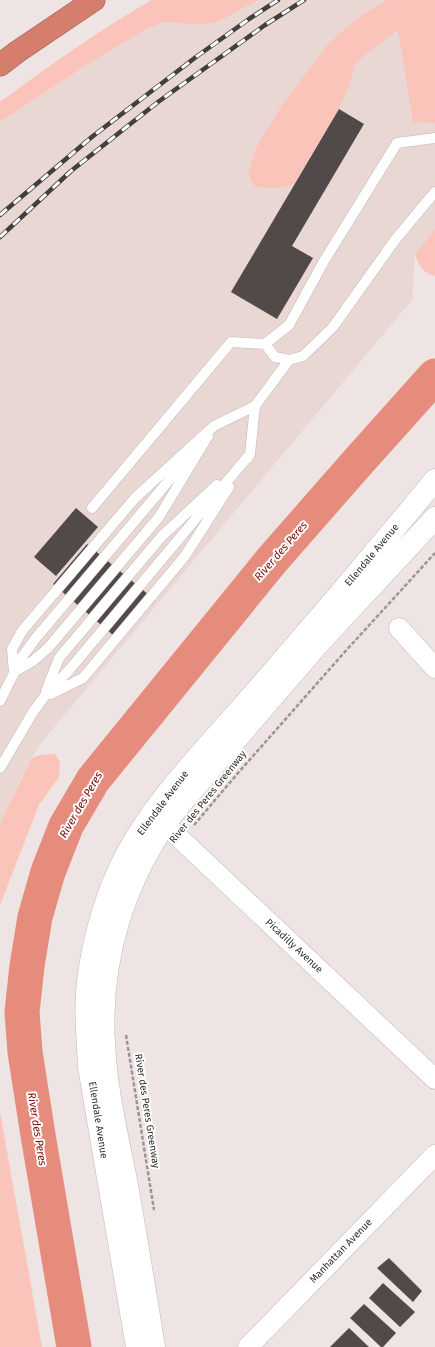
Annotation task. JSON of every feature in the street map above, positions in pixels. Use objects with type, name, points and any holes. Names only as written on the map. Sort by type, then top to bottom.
[{"type":"highway","points":[[0,65],[94,0]]},
{"type":"main road","name":"Ellendale Avenue","points":[[154,1347],[111,1100],[104,1044],[104,990],[118,920],[159,818],[189,769],[357,574],[435,480]]},
{"type":"main road","name":"Ellendale Avenue","points":[[137,1347],[89,1067],[87,993],[96,939],[113,885],[125,857],[141,830],[176,809],[318,644],[435,518]]},
{"type":"street","points":[[399,628],[435,668]]},
{"type":"street","name":"Picadilly Avenue","points":[[159,818],[435,1079]]},
{"type":"street","name":"Manhattan Avenue","points":[[248,1347],[435,1155]]},
{"type":"lane","points":[[92,508],[231,342],[265,344],[289,325],[324,261],[397,143],[435,138]]},
{"type":"lane","points":[[265,344],[275,357],[289,360],[303,356],[333,327],[396,240],[435,192]]},
{"type":"lane","points":[[14,672],[12,649],[22,631],[136,498],[214,426],[255,406],[289,360]]},
{"type":"lane","points":[[44,697],[83,678],[185,556],[250,454],[255,406]]},
{"type":"lane","points":[[14,672],[33,661],[48,648],[159,517],[214,426]]},
{"type":"lane","points":[[0,700],[22,657],[35,639],[214,426]]},
{"type":"lane","points":[[44,697],[59,658],[136,566],[162,536],[250,454]]},
{"type":"lane","points":[[0,768],[33,712],[44,697],[70,669],[250,454]]},
{"type":"path","name":"River des Peres Greenway","points":[[182,839],[326,672],[435,553]]},
{"type":"path","name":"River des Peres Greenway","points":[[126,1031],[154,1215]]},
{"type":"shaded area","points":[[152,0],[258,0],[216,23],[199,25],[165,22],[150,27],[96,59],[0,122],[0,102],[94,36]]},
{"type":"shaded area","points":[[258,0],[435,0],[435,229],[415,255],[412,300],[40,744],[20,781],[0,825],[0,122],[96,59],[150,27],[165,22],[199,25],[216,23]]},
{"type":"shaded area","points":[[387,0],[435,0],[435,123],[413,122],[398,30],[356,62],[349,86],[339,109],[294,184],[274,188],[254,186],[248,173],[256,148],[282,105],[328,44],[360,16]]},
{"type":"shaded area","points":[[435,229],[435,276],[427,273],[422,268],[415,255]]},
{"type":"shaded area","points":[[55,754],[60,762],[59,777],[39,805],[0,905],[0,825],[2,819],[32,758],[40,755]]},
{"type":"shaded area","points":[[0,1112],[42,1347],[0,1347]]},
{"type":"building","points":[[339,109],[364,124],[292,246],[313,258],[277,319],[231,292]]},
{"type":"building","points":[[76,508],[98,527],[56,576],[34,557]]},
{"type":"building","points":[[87,544],[155,600],[120,641],[53,584]]},
{"type":"building","points":[[389,1258],[422,1291],[413,1302],[377,1268]]},
{"type":"building","points":[[383,1283],[415,1312],[400,1327],[369,1298]]},
{"type":"building","points":[[364,1304],[396,1333],[383,1347],[381,1347],[350,1318]]},
{"type":"building","points":[[349,1328],[369,1347],[330,1347]]},
{"type":"waterway","name":"River des Peres","points":[[74,1347],[25,1052],[22,1012],[27,966],[35,917],[48,872],[66,826],[93,780],[272,560],[435,376]]},
{"type":"railway","points":[[0,215],[93,136],[196,57],[278,0]]},
{"type":"railway","points":[[0,237],[71,171],[158,102],[265,25],[304,0]]}]
